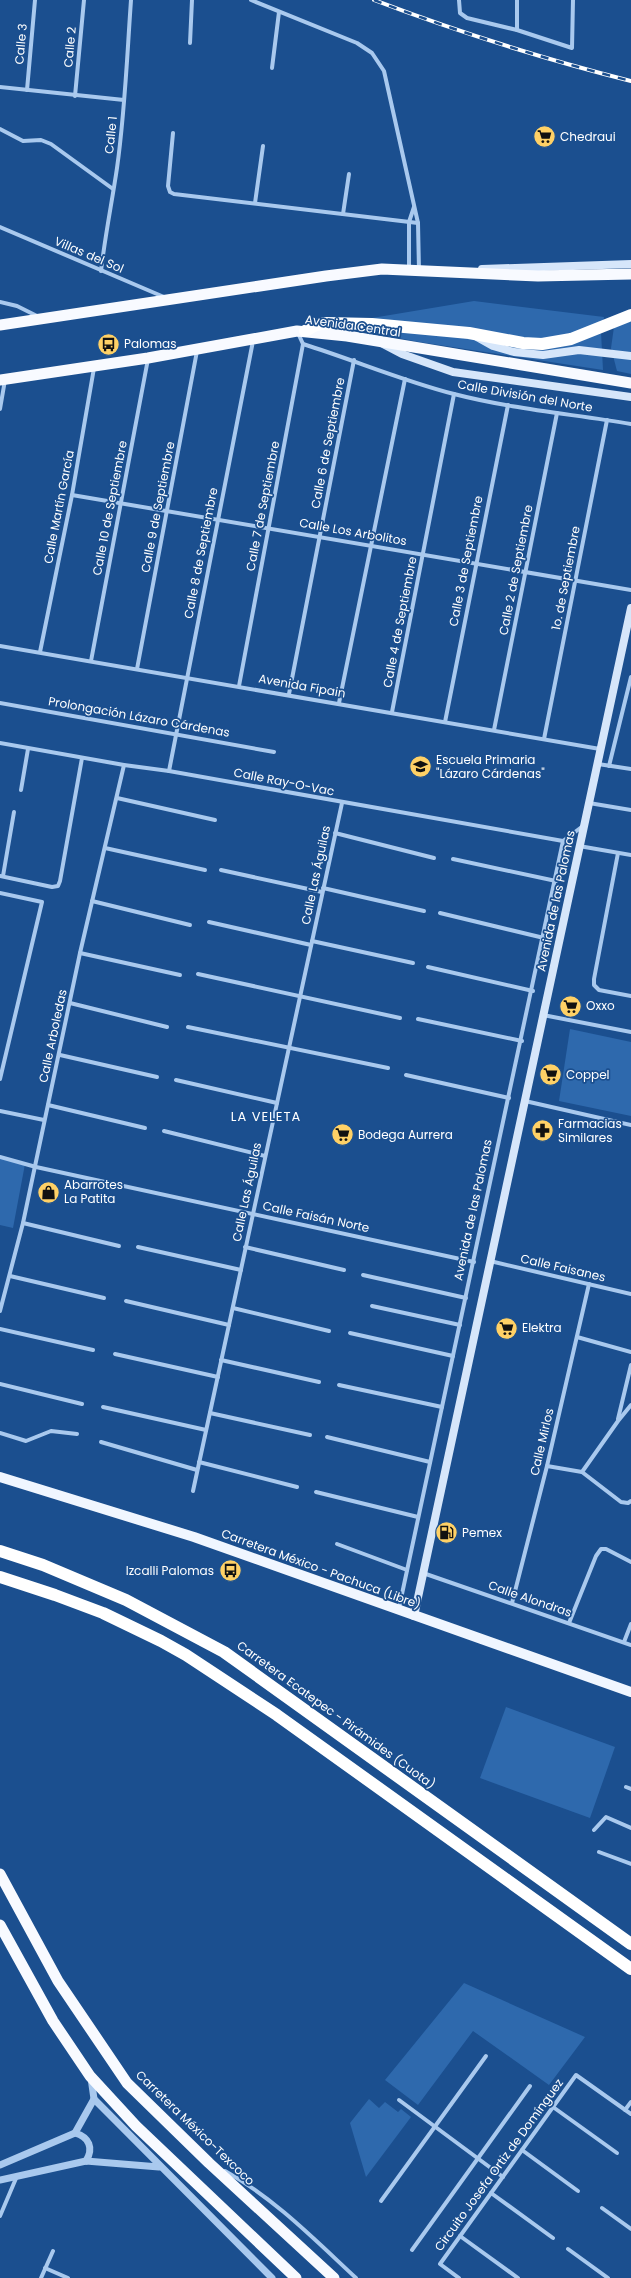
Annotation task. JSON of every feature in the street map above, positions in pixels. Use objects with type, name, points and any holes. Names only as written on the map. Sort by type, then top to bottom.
[{"type":"highway","points":[[0,325],[382,269],[538,276],[626,274]]},
{"type":"highway","points":[[301,331],[326,323],[372,324],[469,333],[523,343],[554,343],[583,334],[631,315]]},
{"type":"highway","name":"Avenida Central","points":[[3,379],[148,358],[301,331],[379,342],[631,383]]},
{"type":"highway","name":"Carretera Ecatepec - Pirámides (Cuota)","points":[[0,1551],[43,1565],[126,1600],[224,1652],[631,1944]]},
{"type":"highway","points":[[0,1577],[103,1613],[161,1641],[186,1655],[277,1715],[631,1969]]},
{"type":"highway","name":"Carretera México-Texcoco","points":[[0,1874],[58,1982],[127,2083],[210,2163],[334,2278]]},
{"type":"highway","points":[[0,1925],[53,2021],[90,2076],[136,2126],[296,2278]]},
{"type":"main road","points":[[437,271],[631,264]]},
{"type":"main road","points":[[469,333],[493,346],[514,352],[543,355],[579,350],[631,356]]},
{"type":"main road","points":[[379,342],[402,354],[453,372],[631,397]]},
{"type":"main road","name":"Avenida de las Palomas","points":[[414,1616],[631,608]]},
{"type":"main road","name":"Carretera México - Pachuca (Libre)","points":[[0,1477],[194,1537],[631,1692]]},
{"type":"street","name":"Calle 3","points":[[27,90],[35,0]]},
{"type":"street","name":"Calle 2","points":[[75,96],[84,0]]},
{"type":"street","name":"Calle 1","points":[[101,271],[106,221],[113,189],[124,100],[131,0]]},
{"type":"street","points":[[190,43],[192,0]]},
{"type":"street","points":[[251,0],[357,43],[372,53],[384,71],[418,223],[414,270]]},
{"type":"street","points":[[459,0],[460,13],[467,18],[517,30],[572,48],[573,0]]},
{"type":"street","points":[[517,0],[517,30]]},
{"type":"street","points":[[272,68],[278,12]]},
{"type":"street","points":[[0,87],[124,100]]},
{"type":"street","points":[[0,129],[23,142],[40,140],[51,144],[113,189]]},
{"type":"street","points":[[173,133],[168,186],[170,192],[174,194],[418,223]]},
{"type":"street","points":[[255,203],[263,146]]},
{"type":"street","points":[[343,214],[348,174]]},
{"type":"street","points":[[414,205],[409,222],[414,270]]},
{"type":"street","name":"Villas del Sol","points":[[0,227],[170,300]]},
{"type":"street","points":[[0,302],[17,306],[41,318]]},
{"type":"street","points":[[301,331],[303,344]]},
{"type":"street","name":"Calle 8 de Septiembre","points":[[170,771],[186,677],[253,339]]},
{"type":"street","name":"Calle División del Norte","points":[[303,344],[354,360],[404,379],[454,394],[508,405],[631,424]]},
{"type":"street","name":"Calle 7 de Septiembre","points":[[239,686],[303,344]]},
{"type":"street","name":"Calle 9 de Septiembre","points":[[137,669],[198,348]]},
{"type":"street","name":"Calle 10 de Septiembre","points":[[92,661],[148,358]]},
{"type":"street","name":"Calle 6 de Septiembre","points":[[289,694],[354,360]]},
{"type":"street","name":"Calle Martín García","points":[[40,652],[72,495],[95,366]]},
{"type":"street","points":[[0,409],[3,379]]},
{"type":"street","points":[[339,703],[404,379]]},
{"type":"street","name":"Calle 4 de Septiembre","points":[[392,712],[454,394]]},
{"type":"street","name":"Calle 3 de Septiembre","points":[[445,722],[475,563],[508,405]]},
{"type":"street","name":"Calle 2 de Septiembre","points":[[494,730],[557,413]]},
{"type":"street","name":"1o. de Septiembre","points":[[544,739],[607,420]]},
{"type":"street","name":"Calle Los Arbolitos","points":[[72,495],[631,590]]},
{"type":"street","name":"Avenida Fipain","points":[[0,646],[289,694],[600,749]]},
{"type":"street","points":[[609,766],[631,677]]},
{"type":"street","name":"Prolongación Lázaro Cárdenas","points":[[0,703],[177,733],[274,752]]},
{"type":"street","name":"Calle Ray-O-Vac","points":[[0,743],[124,765],[170,771],[564,841]]},
{"type":"street","points":[[21,790],[28,748]]},
{"type":"street","points":[[14,812],[2,876],[52,888],[58,886],[82,758]]},
{"type":"street","points":[[597,764],[631,769]]},
{"type":"street","name":"Calle Arboledas","points":[[0,1311],[10,1276],[36,1167],[44,1120],[60,1054],[80,953],[124,765]]},
{"type":"street","points":[[117,798],[215,820]]},
{"type":"street","name":"Calle Las Águilas","points":[[193,1491],[342,802]]},
{"type":"street","points":[[589,803],[631,810]]},
{"type":"street","name":"Avenida de las Palomas","points":[[398,1610],[510,1098],[564,841],[584,824]]},
{"type":"street","points":[[335,833],[434,858]]},
{"type":"street","points":[[579,846],[631,855]]},
{"type":"street","points":[[105,848],[205,870]]},
{"type":"street","points":[[618,853],[594,979],[594,986],[599,990],[631,996]]},
{"type":"street","points":[[453,859],[556,881]]},
{"type":"street","points":[[221,870],[424,911]]},
{"type":"street","points":[[0,893],[42,902],[0,1079]]},
{"type":"street","points":[[92,901],[190,925]]},
{"type":"street","points":[[440,913],[544,938]]},
{"type":"street","points":[[209,922],[413,963]]},
{"type":"street","points":[[80,953],[180,975]]},
{"type":"street","points":[[428,967],[533,991]]},
{"type":"street","points":[[198,974],[400,1018]]},
{"type":"street","points":[[70,1004],[167,1027]]},
{"type":"street","points":[[543,1016],[631,1032]]},
{"type":"street","points":[[418,1020],[522,1041]]},
{"type":"street","points":[[188,1028],[388,1068]]},
{"type":"street","points":[[60,1054],[157,1077]]},
{"type":"street","points":[[406,1075],[510,1098]]},
{"type":"street","points":[[176,1080],[277,1103]]},
{"type":"street","points":[[525,1101],[631,1125]]},
{"type":"street","points":[[48,1105],[144,1128]]},
{"type":"street","points":[[0,1111],[44,1120]]},
{"type":"street","points":[[164,1131],[266,1156]]},
{"type":"street","name":"Calle Faisán Norte","points":[[0,1157],[36,1167],[474,1262]]},
{"type":"street","points":[[23,1223],[119,1246]]},
{"type":"street","points":[[138,1247],[241,1270]]},
{"type":"street","points":[[245,1247],[344,1270]]},
{"type":"street","name":"Calle Faisanes","points":[[490,1262],[631,1294]]},
{"type":"street","points":[[363,1275],[466,1298]]},
{"type":"street","points":[[10,1276],[104,1298]]},
{"type":"street","name":"Calle Mirlos","points":[[512,1603],[547,1466],[589,1284]]},
{"type":"street","points":[[126,1301],[229,1326]]},
{"type":"street","points":[[372,1306],[460,1325]]},
{"type":"street","points":[[232,1308],[329,1331]]},
{"type":"street","points":[[0,1329],[93,1350]]},
{"type":"street","points":[[350,1333],[453,1356]]},
{"type":"street","points":[[577,1337],[631,1352]]},
{"type":"street","points":[[115,1354],[218,1377]]},
{"type":"street","points":[[221,1360],[319,1382]]},
{"type":"street","points":[[618,1420],[631,1365]]},
{"type":"street","points":[[0,1384],[82,1404]]},
{"type":"street","points":[[339,1385],[442,1407]]},
{"type":"street","points":[[582,1472],[618,1420],[631,1405]]},
{"type":"street","points":[[103,1407],[206,1430]]},
{"type":"street","points":[[210,1413],[310,1435]]},
{"type":"street","points":[[0,1433],[26,1441],[51,1432],[77,1434]]},
{"type":"street","points":[[327,1437],[430,1462]]},
{"type":"street","points":[[101,1442],[197,1470]]},
{"type":"street","points":[[199,1462],[297,1486]]},
{"type":"street","points":[[547,1466],[582,1472],[622,1502],[628,1503],[631,1501]]},
{"type":"street","points":[[316,1492],[418,1517]]},
{"type":"street","points":[[337,1544],[407,1570]]},
{"type":"street","points":[[569,1623],[596,1556],[602,1549],[606,1549],[631,1562]]},
{"type":"street","name":"Calle Alondras","points":[[423,1573],[631,1645]]},
{"type":"street","points":[[624,1642],[631,1624]]},
{"type":"street","points":[[626,1787],[631,1789]]},
{"type":"street","points":[[594,1830],[606,1818],[631,1828]]},
{"type":"street","points":[[599,1852],[631,1864]]},
{"type":"street","points":[[381,2201],[486,2056]]},
{"type":"street","name":"Circuito Josefa Ortiz de Domínguez","points":[[459,2278],[440,2264],[576,2074],[631,2114]]},
{"type":"street","points":[[90,2076],[94,2099],[159,2167],[272,2278]]},
{"type":"street","points":[[412,2250],[530,2086]]},
{"type":"street","points":[[0,2165],[75,2133],[94,2099]]},
{"type":"street","points":[[399,2100],[502,2177]]},
{"type":"street","points":[[625,2110],[631,2102]]},
{"type":"street","points":[[553,2107],[616,2153]]},
{"type":"street","points":[[75,2133],[83,2136],[90,2144],[90,2154],[86,2161]]},
{"type":"street","points":[[522,2150],[578,2192]]},
{"type":"street","points":[[0,2180],[17,2175],[86,2161],[159,2167]]},
{"type":"street","points":[[210,2163],[247,2184],[312,2238],[356,2278]]},
{"type":"street","points":[[0,2216],[17,2175]]},
{"type":"street","points":[[491,2193],[553,2238]]},
{"type":"street","points":[[602,2208],[631,2229]]},
{"type":"street","points":[[460,2236],[518,2278]]},
{"type":"street","points":[[568,2249],[608,2278]]},
{"type":"street","points":[[41,2278],[53,2251]]},
{"type":"street","points":[[45,2268],[68,2278]]},
{"type":"shaded area","points":[[474,301],[604,317],[601,332],[603,370],[419,342],[330,325]]},
{"type":"shaded area","points":[[615,320],[631,322],[631,374],[617,371],[611,348]]},
{"type":"shaded area","points":[[570,1029],[631,1042],[631,1116],[559,1101]]},
{"type":"shaded area","points":[[0,1158],[25,1164],[13,1228],[0,1225]]},
{"type":"shaded area","points":[[506,1707],[615,1747],[590,1818],[480,1778]]},
{"type":"shaded area","points":[[464,1983],[585,2037],[549,2085],[473,2031],[418,2105],[385,2080]]},
{"type":"shaded area","points":[[369,2099],[379,2108],[385,2102],[398,2112],[401,2109],[411,2117],[366,2177],[350,2123]]},
{"type":"railway","points":[[374,0],[501,44],[566,64],[631,81]]},
{"type":"place","name":"Chedraui","points":[[544,137]]},
{"type":"place","name":"Palomas","points":[[109,344]]},
{"type":"place","name":"Escuela Primaria \"Lázaro Cárdenas\"","points":[[421,767]]},
{"type":"place","name":"Oxxo","points":[[571,1006]]},
{"type":"place","name":"Coppel","points":[[550,1075]]},
{"type":"place","name":"Farmacias Similares","points":[[542,1131]]},
{"type":"place","name":"Bodega Aurrera","points":[[342,1135]]},
{"type":"place","name":"Abarrotes La Patita","points":[[48,1192]]},
{"type":"place","name":"Elektra","points":[[506,1328]]},
{"type":"place","name":"Pemex","points":[[447,1533]]},
{"type":"place","name":"Izcalli Palomas","points":[[230,1571]]},
{"type":"district","name":"LA VELETA","points":[[266,1116]]}]
